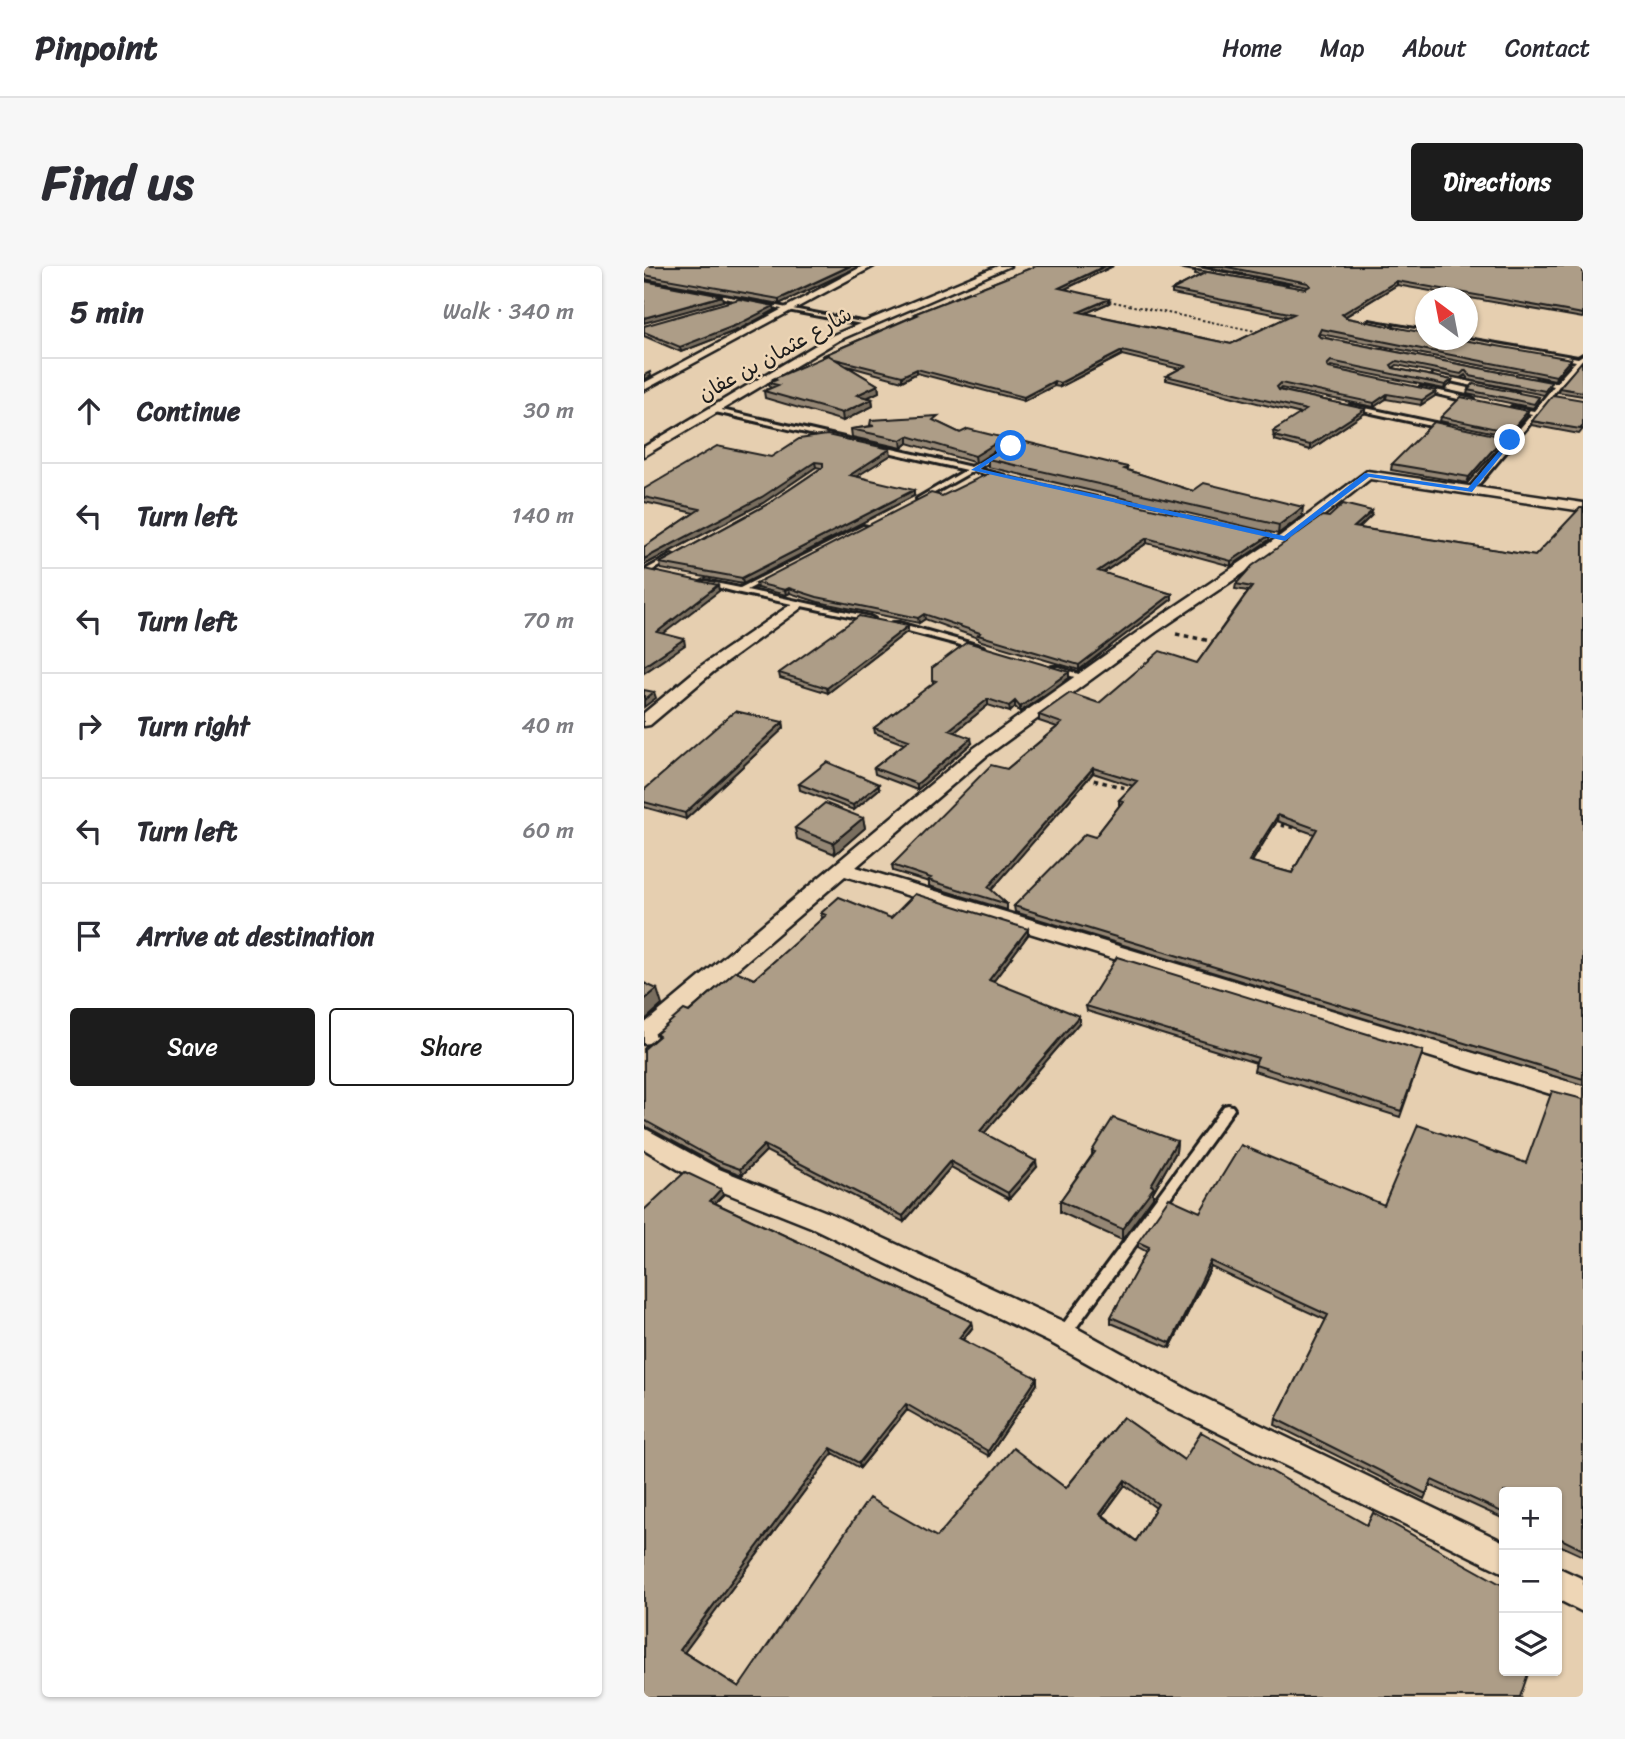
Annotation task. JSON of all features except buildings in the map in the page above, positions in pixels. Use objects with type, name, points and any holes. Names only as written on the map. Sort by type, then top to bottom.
[{"type":"street","points":[[644,387],[870,266]]},
{"type":"street","name":"شارع عثمان بن عفان","points":[[644,452],[835,338],[1006,266]]},
{"type":"street","points":[[644,1036],[979,753],[1367,475],[1583,508]]},
{"type":"street","points":[[644,721],[707,669],[796,605]]},
{"type":"street","points":[[842,869],[1583,1095]]},
{"type":"street","points":[[644,1137],[710,1176],[820,1220],[1063,1335],[1180,1400],[1499,1556]]},
{"type":"street","points":[[1562,1586],[1583,1596]]},
{"type":"lane","points":[[1181,266],[1293,287]]},
{"type":"lane","points":[[644,282],[867,324]]},
{"type":"lane","points":[[644,288],[659,285]]},
{"type":"lane","points":[[719,306],[743,299]]},
{"type":"lane","points":[[1357,320],[1415,331]]},
{"type":"lane","points":[[1470,491],[1581,358],[1478,342]]},
{"type":"lane","points":[[1422,374],[1520,394]]},
{"type":"lane","points":[[1534,380],[1560,385]]},
{"type":"lane","points":[[1413,387],[1481,402]]},
{"type":"lane","points":[[1532,397],[1561,397]]},
{"type":"lane","points":[[1349,407],[1456,429]]},
{"type":"lane","points":[[1508,407],[1536,413]]},
{"type":"lane","points":[[713,410],[1015,479]]},
{"type":"lane","points":[[1496,438],[1510,440]]},
{"type":"lane","points":[[911,503],[975,470],[1011,446]]},
{"type":"lane","points":[[740,591],[876,522]]},
{"type":"lane","points":[[645,570],[682,551]]},
{"type":"lane","points":[[645,570],[660,573]]},
{"type":"lane","points":[[700,582],[796,605],[921,629],[985,648]]},
{"type":"lane","points":[[1048,667],[1086,678]]},
{"type":"lane","points":[[1063,1335],[1228,1109]]},
{"type":"path","points":[[1103,300],[1263,333]]},
{"type":"path","points":[[1152,629],[1219,643]]},
{"type":"path","points":[[1073,775],[1140,791]]},
{"type":"path","points":[[1261,820],[1314,833]]},
{"type":"route","points":[[1011,446],[975,470],[1285,539],[1367,475],[1470,491],[1510,440]]}]
